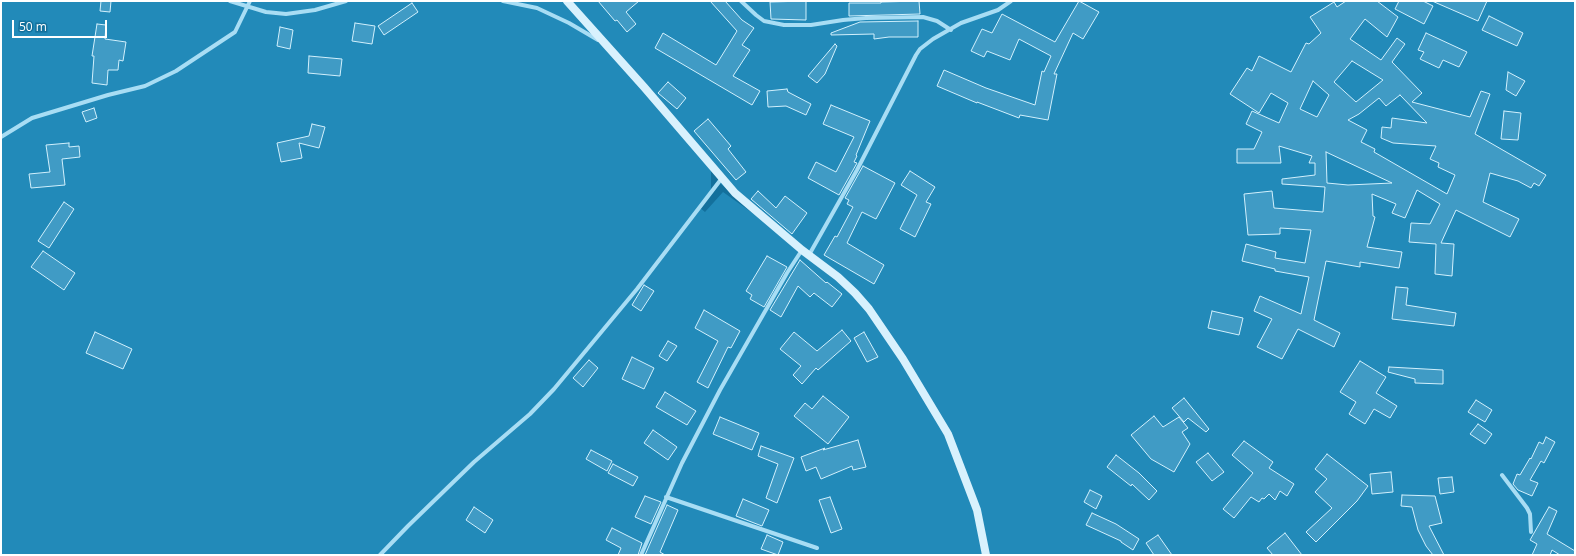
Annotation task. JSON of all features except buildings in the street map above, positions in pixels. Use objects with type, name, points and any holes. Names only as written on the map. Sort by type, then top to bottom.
[{"type":"street","points":[[230,1],[266,12],[286,14],[315,10],[346,1]]},
{"type":"street","points":[[1,137],[32,118],[108,95],[145,86],[171,74],[235,32],[250,1]]},
{"type":"street","points":[[503,1],[537,8],[553,14],[606,44]]},
{"type":"street","points":[[567,1],[722,178],[751,208],[850,288],[869,309],[903,359],[948,434],[977,510],[986,555]]},
{"type":"street","points":[[741,1],[764,21],[784,25],[811,25],[858,19],[924,17],[937,21],[950,30]]},
{"type":"street","points":[[809,255],[857,170],[916,55],[925,45],[961,23],[998,10],[1011,1]]},
{"type":"street","points":[[380,555],[408,526],[469,468],[530,414],[554,389],[638,289],[722,178]]},
{"type":"street","points":[[641,555],[666,497],[720,390],[787,273],[802,250]]},
{"type":"street","points":[[1502,475],[1527,508],[1530,514],[1531,532]]},
{"type":"street","points":[[666,497],[817,548]]},
{"type":"shaded area","points":[[1,1],[1575,1],[1575,555],[1,555]],"holes":[[[711,164],[721,184],[761,219],[723,192],[705,212],[699,207],[711,190]]]}]
